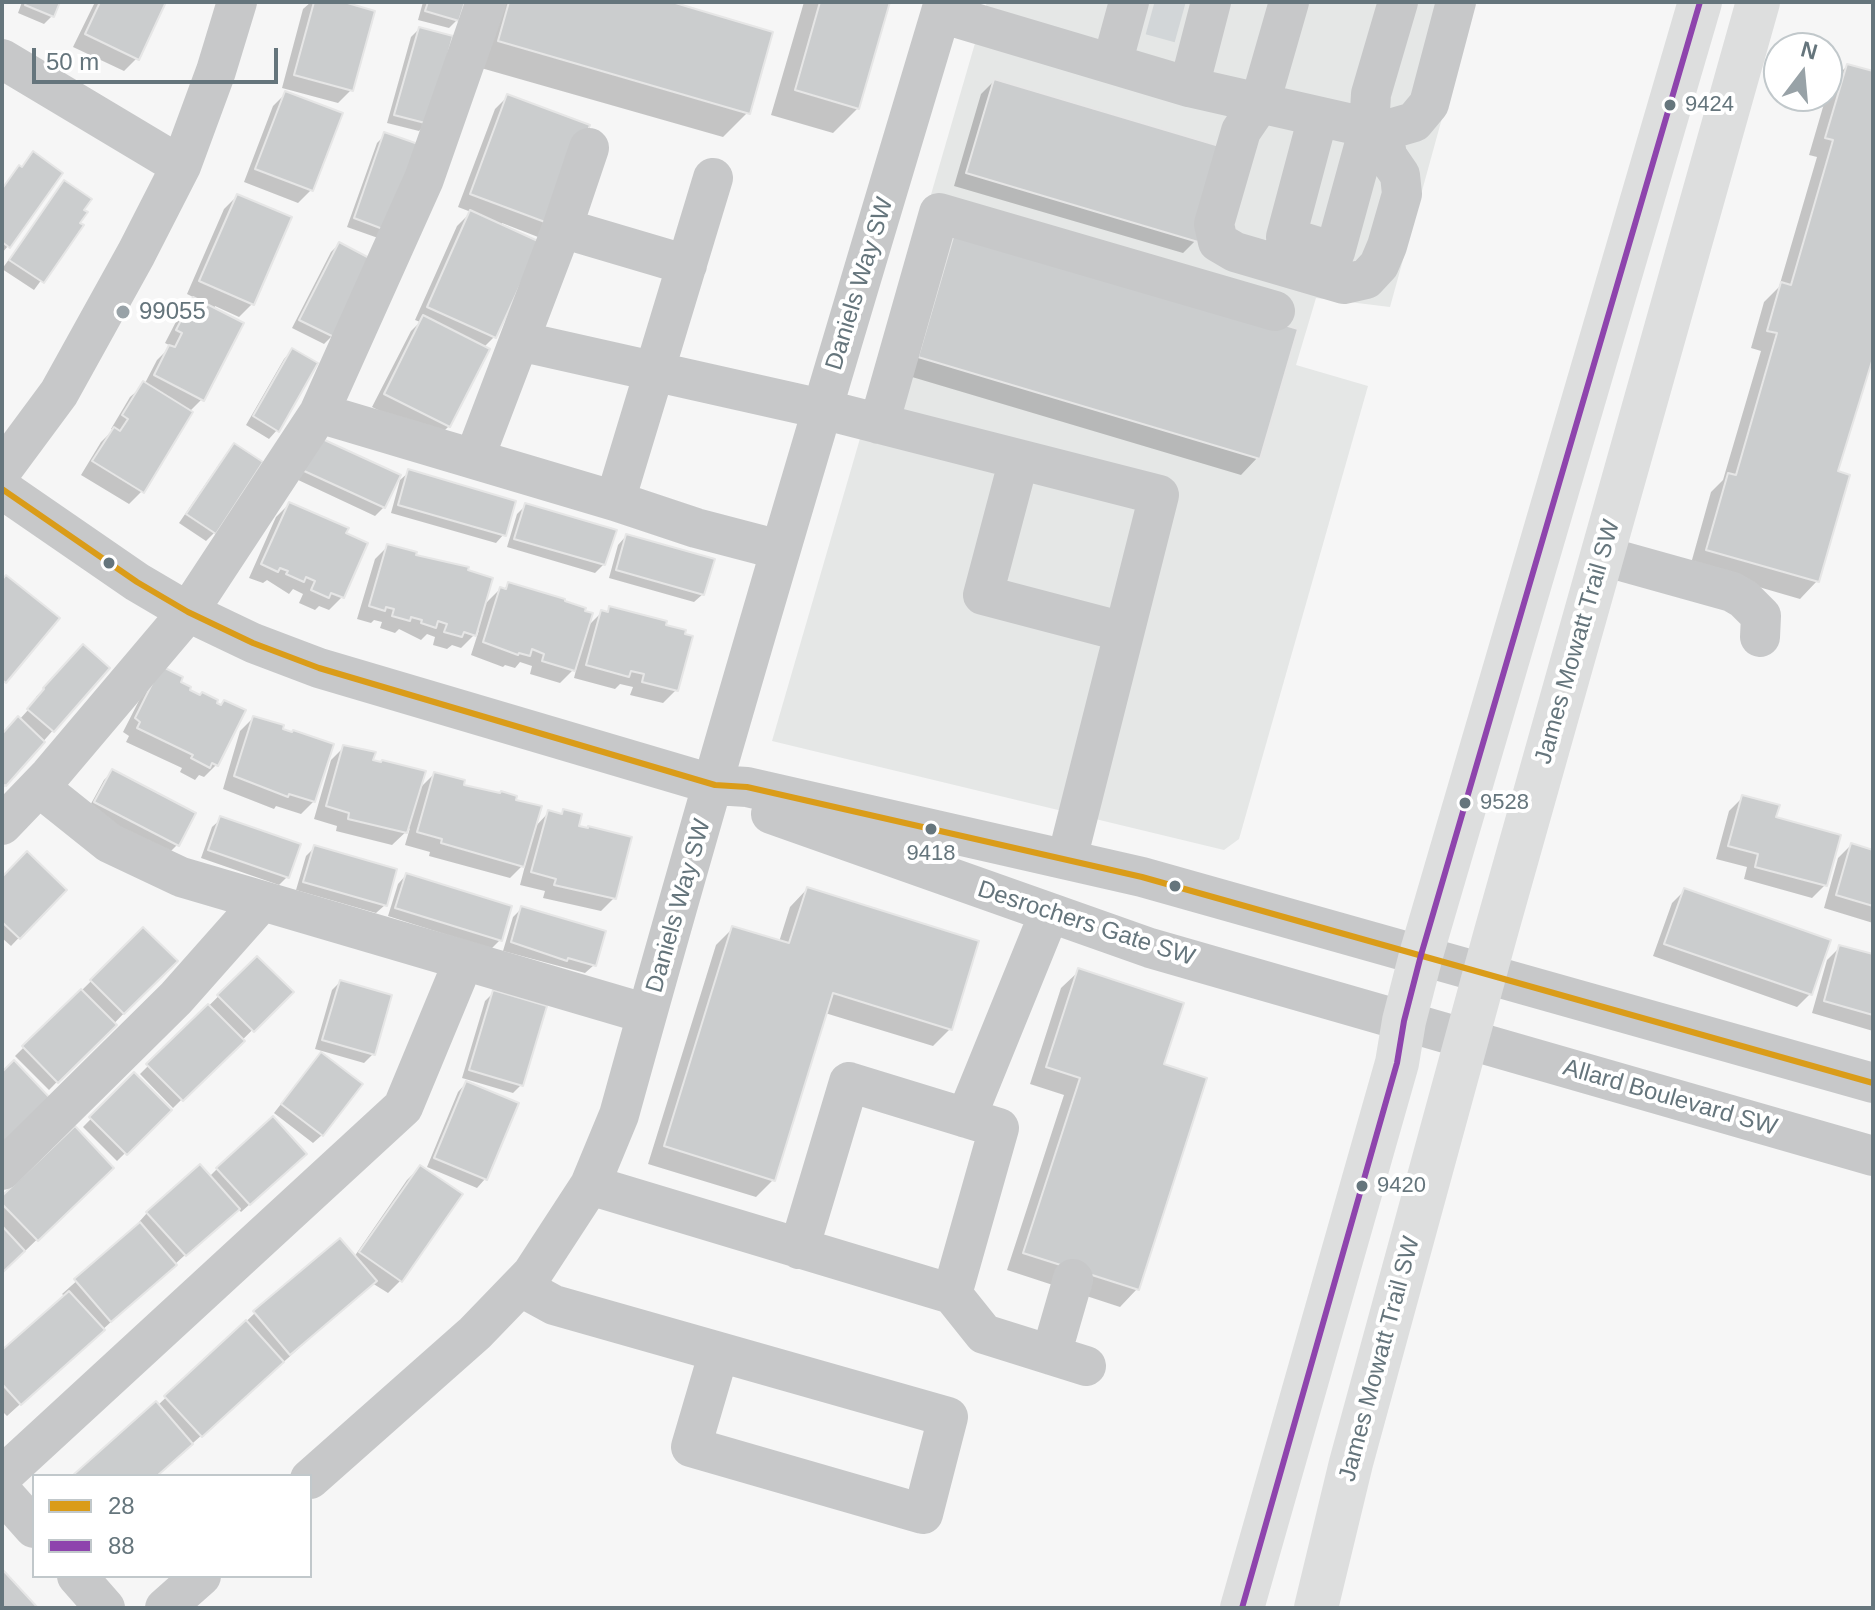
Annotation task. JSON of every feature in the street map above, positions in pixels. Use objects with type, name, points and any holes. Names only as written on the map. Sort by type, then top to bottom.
[{"type":"main road","points":[[1242,1608],[1397,1063],[1421,955],[1700,2]]},
{"type":"main road","name":"James Mowatt Trail SW","points":[[1316,1608],[1351,1463],[1485,972],[1758,2]]},
{"type":"street","points":[[2,470],[59,393],[181,166],[216,71],[237,2]]},
{"type":"street","points":[[2,825],[39,787],[188,612],[319,413],[424,179],[486,2]]},
{"type":"street","points":[[1289,2],[1260,103],[1241,131],[1214,224],[1218,242],[1235,252],[1344,284],[1366,279],[1379,265],[1402,194],[1400,175],[1387,156],[1376,130],[1371,94],[1398,2]]},
{"type":"street","points":[[942,8],[1189,87],[1376,130],[1414,122],[1429,104],[1455,2]]},
{"type":"street","name":"Daniels Way SW","points":[[312,1477],[475,1333],[521,1287],[566,1226],[590,1185],[619,1115],[780,550],[942,8]]},
{"type":"street","points":[[1112,64],[1167,13],[1189,87]]},
{"type":"street","points":[[2,59],[181,166]]},
{"type":"street","points":[[1318,117],[1286,237],[1335,252],[1376,130]]},
{"type":"street","points":[[474,459],[562,228],[589,148]]},
{"type":"street","points":[[615,501],[713,178]]},
{"type":"street","points":[[879,424],[939,213],[1275,311]]},
{"type":"street","points":[[562,228],[687,265]]},
{"type":"street","points":[[519,341],[822,409],[1159,495],[1067,859]]},
{"type":"street","points":[[319,413],[696,528],[780,550]]},
{"type":"street","points":[[1019,459],[983,595],[1124,632]]},
{"type":"street","name":"Desrochers Gate SW","points":[[2,489],[137,582],[188,612],[253,643],[319,668],[715,785],[747,787],[1142,877],[1485,972]]},
{"type":"street","points":[[1603,556],[1732,592],[1761,616],[1760,637]]},
{"type":"street","name":"Desrochers Gate SW","points":[[715,785],[743,804],[1049,914],[1150,948],[1467,1040]]},
{"type":"street","points":[[39,787],[109,843],[181,877],[647,1014]]},
{"type":"street","points":[[2,1170],[176,998],[262,901]]},
{"type":"street","points":[[966,1118],[1049,914]]},
{"type":"street","points":[[2,1476],[403,1107],[464,960]]},
{"type":"street","points":[[1485,972],[1873,1083]]},
{"type":"street","name":"Allard Boulevard SW","points":[[1467,1040],[1873,1156]]},
{"type":"street","points":[[799,1249],[849,1082],[999,1128],[952,1294]]},
{"type":"street","points":[[590,1185],[952,1294],[984,1334],[1068,1361],[1073,1279]]},
{"type":"street","points":[[521,1287],[554,1305],[948,1417],[923,1514],[691,1447],[719,1352]]},
{"type":"street","points":[[2,1492],[32,1526]]},
{"type":"street","points":[[79,1578],[105,1608]]},
{"type":"street","points":[[165,1608],[199,1578]]},
{"type":"shaded area","points":[[987,2],[1474,2],[1390,307],[1316,298],[1296,365],[1368,386],[1239,839],[1224,850],[772,741]]},
{"type":"building","points":[[26,2],[60,2],[54,17],[25,5]]},
{"type":"building","points":[[100,2],[166,2],[139,60],[85,34]]},
{"type":"building","points":[[314,2],[344,2],[375,11],[353,91],[294,75]]},
{"type":"building","points":[[428,2],[465,2],[459,21],[425,11]]},
{"type":"building","points":[[509,2],[672,2],[773,32],[750,114],[498,41]]},
{"type":"building","points":[[820,2],[890,2],[859,109],[795,90]]},
{"type":"building","points":[[419,27],[453,36],[429,124],[394,115]]},
{"type":"building","points":[[1847,64],[1873,71],[1873,358],[1838,471],[1850,475],[1819,582],[1706,550],[1728,473],[1736,475],[1777,333],[1767,331],[1781,282],[1791,285],[1833,140],[1825,138],[1833,112],[1843,112],[1843,77]]},
{"type":"building","points":[[994,79],[1226,148],[1198,242],[966,173]]},
{"type":"building","points":[[285,91],[343,113],[313,191],[255,169]]},
{"type":"building","points":[[507,94],[590,125],[553,225],[470,194]]},
{"type":"building","points":[[384,132],[418,144],[388,231],[354,218]]},
{"type":"building","points":[[33,151],[63,173],[10,248],[2,242],[2,189]]},
{"type":"building","points":[[64,180],[92,199],[80,223],[84,225],[44,283],[9,260]]},
{"type":"building","points":[[237,194],[292,217],[254,305],[199,281]]},
{"type":"building","points":[[470,210],[540,242],[496,338],[427,307]]},
{"type":"building","points":[[956,227],[1298,329],[1260,459],[918,357]]},
{"type":"building","points":[[339,242],[373,260],[334,337],[299,320]]},
{"type":"building","points":[[193,297],[244,323],[204,401],[154,375],[169,345],[175,347],[182,333],[176,330]]},
{"type":"building","points":[[423,315],[490,349],[450,427],[384,394]]},
{"type":"building","points":[[292,348],[318,363],[279,432],[253,416]]},
{"type":"building","points":[[143,381],[193,412],[144,493],[92,461],[114,427],[120,431],[128,419],[122,415]]},
{"type":"building","points":[[318,437],[401,475],[385,508],[302,470]]},
{"type":"building","points":[[234,443],[263,462],[216,534],[186,514]]},
{"type":"building","points":[[408,469],[516,501],[506,536],[398,505]]},
{"type":"building","points":[[289,502],[349,528],[346,533],[368,543],[344,598],[331,593],[329,598],[311,590],[315,581],[306,577],[304,582],[286,574],[288,571],[280,568],[278,572],[261,564]]},
{"type":"building","points":[[525,503],[617,530],[605,565],[514,539]]},
{"type":"building","points":[[626,534],[715,559],[704,595],[616,570]]},
{"type":"building","points":[[387,544],[417,552],[416,555],[469,567],[468,570],[493,578],[476,636],[464,632],[462,637],[444,632],[447,624],[438,621],[436,628],[411,617],[410,621],[392,616],[394,609],[386,607],[385,611],[369,606]]},
{"type":"building","points":[[6,575],[60,618],[6,683],[2,680],[2,580]]},
{"type":"building","points":[[508,582],[565,599],[593,613],[575,671],[542,661],[544,654],[532,649],[530,656],[518,655],[483,642],[500,587],[506,589]]},
{"type":"building","points":[[609,606],[667,621],[666,625],[686,630],[685,634],[693,636],[678,691],[642,682],[644,674],[631,671],[629,677],[586,665],[601,610],[608,612]]},
{"type":"building","points":[[83,644],[110,668],[54,732],[27,709]]},
{"type":"building","points":[[161,666],[183,677],[181,682],[191,687],[190,690],[200,695],[202,692],[218,700],[217,703],[221,705],[224,700],[246,710],[218,766],[212,763],[210,768],[191,758],[193,755],[137,728],[140,722],[135,718]]},
{"type":"building","points":[[18,716],[45,742],[2,788],[2,734]]},
{"type":"building","points":[[253,716],[284,725],[283,729],[334,744],[315,802],[289,794],[288,797],[234,776]]},
{"type":"building","points":[[343,745],[376,752],[373,760],[426,771],[407,833],[348,819],[349,813],[326,806]]},
{"type":"building","points":[[112,769],[196,813],[179,846],[94,802]]},
{"type":"building","points":[[434,772],[465,780],[464,785],[501,791],[517,796],[516,800],[542,806],[524,867],[441,843],[442,839],[417,832]]},
{"type":"building","points":[[1742,795],[1780,805],[1776,817],[1841,835],[1827,886],[1755,867],[1758,854],[1728,846]]},
{"type":"building","points":[[563,809],[582,814],[579,826],[632,837],[616,899],[554,885],[556,879],[531,872],[548,810],[562,814]]},
{"type":"building","points":[[220,816],[301,844],[289,878],[208,850]]},
{"type":"building","points":[[1851,843],[1873,850],[1873,906],[1836,895]]},
{"type":"building","points":[[314,845],[397,869],[387,906],[303,882]]},
{"type":"building","points":[[27,851],[67,890],[20,939],[2,922],[2,877]]},
{"type":"building","points":[[406,873],[512,906],[502,941],[395,908]]},
{"type":"building","points":[[807,887],[979,941],[952,1030],[833,993],[775,1181],[664,1146],[732,926],[789,943]]},
{"type":"building","points":[[1684,888],[1831,940],[1812,995],[1664,944]]},
{"type":"building","points":[[521,906],[606,931],[596,966],[568,958],[567,961],[511,942]]},
{"type":"building","points":[[143,927],[178,961],[124,1014],[90,980]]},
{"type":"building","points":[[1839,945],[1873,954],[1873,1015],[1824,1001]]},
{"type":"building","points":[[257,956],[294,992],[254,1032],[217,995]]},
{"type":"building","points":[[1078,968],[1184,1003],[1164,1064],[1207,1078],[1139,1290],[1023,1253],[1080,1078],[1046,1067]]},
{"type":"building","points":[[340,980],[392,995],[375,1055],[322,1040]]},
{"type":"building","points":[[81,989],[117,1025],[58,1083],[22,1046]]},
{"type":"building","points":[[493,990],[547,1006],[523,1086],[469,1070]]},
{"type":"building","points":[[208,1004],[245,1041],[183,1101],[146,1064]]},
{"type":"building","points":[[321,1052],[363,1084],[323,1136],[281,1104]]},
{"type":"building","points":[[14,1060],[50,1098],[2,1144],[2,1072]]},
{"type":"building","points":[[134,1072],[172,1110],[127,1155],[89,1117]]},
{"type":"building","points":[[466,1081],[519,1103],[487,1180],[434,1158]]},
{"type":"building","points":[[273,1116],[307,1154],[250,1205],[216,1168]]},
{"type":"building","points":[[75,1126],[114,1168],[38,1241],[2,1204],[2,1196]]},
{"type":"building","points":[[200,1164],[240,1209],[186,1256],[146,1212]]},
{"type":"building","points":[[420,1165],[463,1194],[402,1282],[359,1252]]},
{"type":"building","points":[[140,1222],[177,1265],[111,1322],[74,1279]]},
{"type":"building","points":[[2,1226],[25,1251],[2,1273]]},
{"type":"building","points":[[340,1238],[377,1281],[290,1355],[253,1311]]},
{"type":"building","points":[[69,1291],[105,1330],[21,1405],[2,1384],[2,1350]]},
{"type":"building","points":[[246,1320],[284,1362],[202,1437],[164,1396]]},
{"type":"building","points":[[156,1401],[193,1444],[159,1474],[74,1474]]},
{"type":"building","points":[[2,1569],[38,1608],[2,1608]]},
{"type":"tunnel","points":[[1151,15],[1180,23]]},
{"type":"transit line","name":"88","points":[[1242,1608],[1397,1063],[1421,955],[1700,2]]},
{"type":"transit line","name":"28","points":[[2,489],[137,582],[188,612],[253,643],[319,668],[715,785],[747,787],[1142,877],[1873,1083]]},
{"type":"place","name":"9424","points":[[1670,105]]},
{"type":"place","name":"99055","points":[[123,312]]},
{"type":"place","name":"9528","points":[[1465,803]]},
{"type":"place","name":"9418","points":[[931,829]]},
{"type":"place","name":"9420","points":[[1362,1186]]}]
